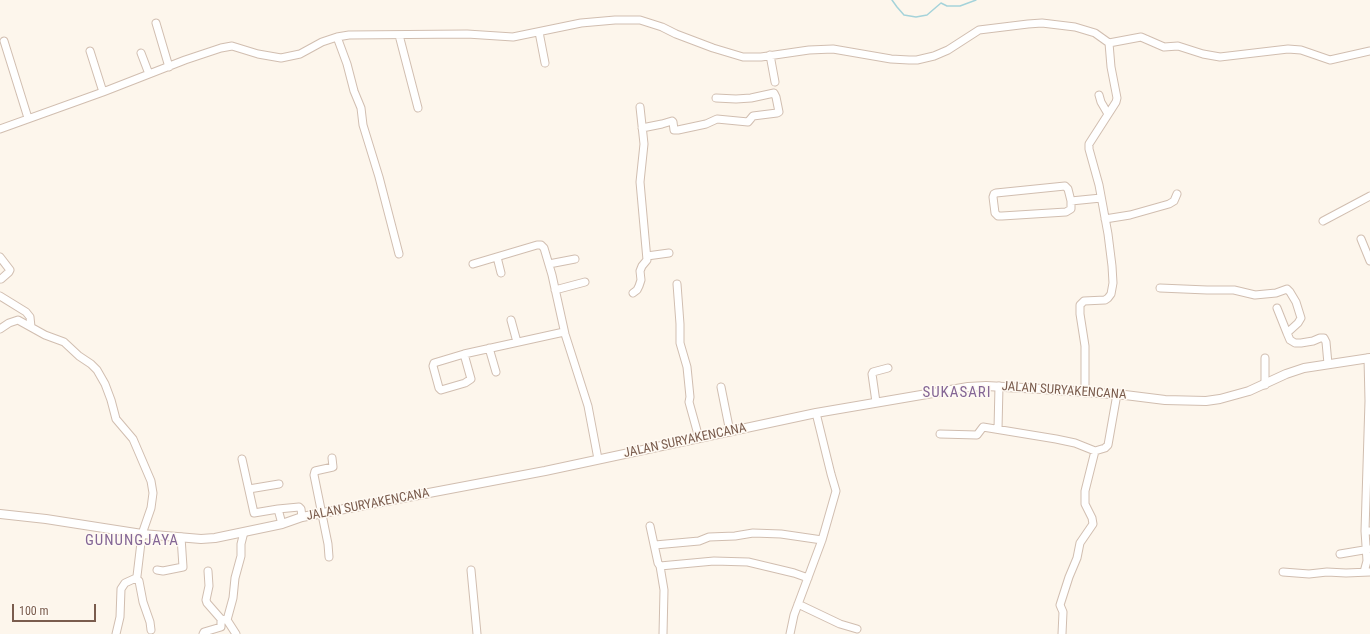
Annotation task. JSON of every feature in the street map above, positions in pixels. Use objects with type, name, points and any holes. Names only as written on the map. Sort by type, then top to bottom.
[{"type":"street","points":[[0,129],[221,48],[232,46],[258,54],[281,58],[300,54],[322,42],[337,37],[358,34],[467,34],[513,37],[581,23],[615,20],[640,20],[662,27],[685,38],[735,55],[750,57],[770,56],[809,50],[833,49],[896,60],[917,60],[934,56],[948,50],[978,31],[1028,24],[1055,24],[1095,33],[1109,43],[1141,37],[1164,47],[1178,46],[1213,56],[1298,49],[1330,60],[1370,51]]},
{"type":"street","points":[[156,23],[169,67]]},
{"type":"street","points":[[539,32],[545,63]]},
{"type":"street","points":[[399,35],[418,108]]},
{"type":"street","points":[[337,37],[361,108],[363,125],[379,177],[399,254]]},
{"type":"street","points":[[4,41],[28,118]]},
{"type":"street","points":[[1085,393],[1085,346],[1082,333],[1080,305],[1083,302],[1105,300],[1111,294],[1112,266],[1101,198],[1089,146],[1090,141],[1117,100],[1111,67],[1109,43]]},
{"type":"street","points":[[90,51],[103,92]]},
{"type":"street","points":[[141,53],[149,74]]},
{"type":"street","points":[[770,56],[775,82]]},
{"type":"street","points":[[642,128],[672,121],[674,130],[701,125],[717,119],[748,122],[754,116],[779,112],[774,93],[736,100],[716,98]]},
{"type":"street","points":[[1099,95],[1100,102],[1108,114]]},
{"type":"street","points":[[633,293],[639,286],[641,280],[640,271],[642,266],[647,262],[640,182],[644,144],[640,107]]},
{"type":"street","points":[[1065,186],[1068,189],[1071,201],[1071,209],[1066,212],[998,216],[995,213],[993,197],[996,193],[1065,186]]},
{"type":"street","points":[[1105,219],[1130,215],[1169,204],[1176,199],[1177,194]]},
{"type":"street","points":[[1323,221],[1370,196]]},
{"type":"street","points":[[1071,201],[1101,198]]},
{"type":"street","points":[[1361,239],[1370,261]]},
{"type":"street","points":[[473,264],[537,245],[541,245],[546,252],[564,332],[588,406],[598,459]]},
{"type":"street","points":[[647,256],[669,253]]},
{"type":"street","points":[[0,257],[10,270],[1,279]]},
{"type":"street","points":[[497,257],[500,273]]},
{"type":"street","points":[[549,264],[575,259]]},
{"type":"street","points":[[555,290],[585,282]]},
{"type":"street","points":[[677,284],[680,342],[688,367],[689,402],[699,438]]},
{"type":"street","points":[[1160,288],[1234,290],[1255,295],[1276,293],[1287,289],[1296,302],[1301,318],[1298,323],[1287,333]]},
{"type":"street","points":[[0,296],[26,312],[30,317],[31,327]]},
{"type":"street","points":[[1277,308],[1290,340],[1298,343],[1324,338],[1326,342],[1328,364]]},
{"type":"street","points":[[0,329],[9,323],[18,320],[44,335],[64,342],[79,356],[91,364],[97,370],[105,384],[116,419],[133,439],[151,481],[153,493],[151,508],[142,534],[136,578],[139,581],[151,630]]},
{"type":"street","points":[[511,320],[517,342]]},
{"type":"street","points":[[464,354],[471,379],[465,383],[441,390],[439,388],[433,364],[464,354],[564,332]]},
{"type":"street","points":[[489,348],[496,372]]},
{"type":"street","points":[[1265,358],[1265,385]]},
{"type":"street","points":[[1283,572],[1309,574],[1327,572],[1367,572],[1369,358]]},
{"type":"street","name":"JALAN SURYAKENCANA","points":[[0,514],[46,519],[142,534],[201,539],[244,532],[302,518],[598,459],[816,413],[968,387],[999,386],[1117,394],[1165,400],[1206,401],[1234,395],[1265,385],[1298,370],[1369,358]]},
{"type":"street","points":[[876,402],[872,374],[873,372],[888,368]]},
{"type":"street","points":[[998,429],[999,386]]},
{"type":"street","points":[[721,387],[730,432]]},
{"type":"street","points":[[940,434],[977,435],[983,427],[1075,443],[1095,451],[1105,448],[1108,445],[1117,394]]},
{"type":"street","points":[[790,634],[792,622],[822,540],[836,491],[816,413]]},
{"type":"street","points":[[1062,634],[1064,624],[1063,612],[1060,605],[1077,558],[1080,543],[1093,524],[1084,499],[1095,451]]},
{"type":"street","points":[[329,557],[328,544],[314,475],[315,471],[333,467],[332,458]]},
{"type":"street","points":[[242,459],[254,513],[299,507],[301,509],[302,518]]},
{"type":"street","points":[[249,489],[279,484]]},
{"type":"street","points":[[278,509],[282,524]]},
{"type":"street","points":[[650,526],[658,563],[660,566],[664,590],[663,634]]},
{"type":"street","points":[[203,634],[221,627],[233,598],[235,578],[241,556],[241,544],[244,532]]},
{"type":"street","points":[[655,545],[699,541],[709,537],[753,534],[782,534],[822,540]]},
{"type":"street","points":[[157,570],[163,571],[183,567],[181,537]]},
{"type":"street","points":[[1340,554],[1368,549]]},
{"type":"street","points":[[660,566],[665,567],[714,560],[742,561],[794,573],[808,578]]},
{"type":"street","points":[[471,570],[477,634]]},
{"type":"street","points":[[208,571],[209,586],[206,600],[207,603],[236,634]]},
{"type":"street","points":[[116,634],[120,617],[121,589],[125,583],[136,578]]},
{"type":"street","points":[[798,604],[840,624],[857,629]]},
{"type":"waterway","points":[[892,0],[904,15],[916,17],[927,15],[941,3],[947,6],[960,6],[976,0]]},
{"type":"district","name":"SUKASARI","points":[[957,393]]},
{"type":"district","name":"GUNUNGJAYA","points":[[132,541]]}]
